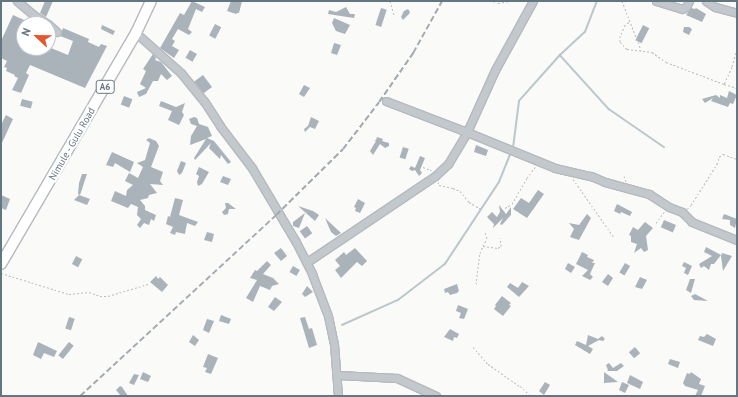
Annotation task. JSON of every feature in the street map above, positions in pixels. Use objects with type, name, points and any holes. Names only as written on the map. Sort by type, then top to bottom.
[{"type":"main road","name":"Nimule - Gulu Road","points":[[1,264],[136,32],[151,1]]},
{"type":"street","points":[[17,1],[35,16]]},
{"type":"street","points":[[307,262],[435,176],[448,164],[467,132],[495,70],[533,1]]},
{"type":"street","points":[[656,1],[682,9],[686,7],[689,1]]},
{"type":"street","points":[[706,1],[715,7],[737,13]]},
{"type":"street","points":[[136,32],[181,73],[204,101],[220,126],[252,168],[307,262],[328,316],[334,344],[338,375],[338,396]]},
{"type":"street","points":[[386,101],[555,168],[572,171],[649,194],[669,207],[682,212],[692,222],[737,240]]},
{"type":"street","points":[[338,375],[397,378],[436,396]]},
{"type":"path","points":[[390,1],[394,15]]},
{"type":"path","points":[[493,1],[511,1]]},
{"type":"path","points":[[622,1],[629,22],[635,31],[641,51]]},
{"type":"path","points":[[629,22],[625,25],[620,42],[627,49],[652,52],[666,62],[737,88]]},
{"type":"path","points":[[724,84],[732,67],[737,49]]},
{"type":"path","points":[[682,212],[691,206],[717,164],[719,157],[723,154],[737,159]]},
{"type":"path","points":[[505,208],[512,204],[527,178],[539,162]]},
{"type":"path","points":[[423,167],[430,169],[439,185],[453,188],[481,209]]},
{"type":"path","points":[[572,171],[573,180],[612,236]]},
{"type":"path","points":[[656,223],[669,207]]},
{"type":"path","points":[[476,284],[480,252],[487,238],[485,232]]},
{"type":"path","points":[[483,246],[498,248],[501,246],[500,238]]},
{"type":"path","points":[[1,273],[69,294],[89,292],[100,296],[108,296],[148,284]]},
{"type":"path","points":[[474,348],[488,364],[520,386],[531,396]]},
{"type":"building","points":[[45,1],[53,1],[46,16],[40,13]]},
{"type":"building","points":[[192,1],[205,7],[202,12],[196,9],[188,29],[192,32],[189,35],[178,29],[172,39],[175,41],[172,46],[179,50],[174,58],[160,48],[180,13],[184,15]]},
{"type":"building","points":[[231,1],[242,1],[239,13],[236,14],[227,11]]},
{"type":"building","points":[[346,7],[350,14],[355,14],[354,18],[328,14],[329,10],[336,12]]},
{"type":"building","points":[[381,8],[387,10],[381,27],[375,25]]},
{"type":"building","points":[[691,8],[696,8],[706,14],[702,22],[686,15]]},
{"type":"building","points":[[408,9],[410,12],[403,20],[401,17],[404,11]]},
{"type":"building","points":[[13,15],[16,16],[16,56],[56,56],[56,50],[68,55],[73,41],[60,36],[63,28],[89,39],[88,42],[99,47],[101,44],[107,46],[85,88],[30,65],[26,73],[29,75],[21,93],[12,90],[18,78],[6,71],[7,68],[4,67],[7,61],[1,58],[1,41]]},
{"type":"building","points":[[334,18],[350,25],[345,34],[336,31],[332,23]]},
{"type":"building","points":[[215,24],[221,27],[215,39],[209,36]]},
{"type":"building","points":[[102,25],[115,31],[113,35],[101,29]]},
{"type":"building","points":[[643,25],[649,28],[642,43],[635,40]]},
{"type":"building","points":[[684,27],[689,27],[692,29],[689,35],[683,32]]},
{"type":"building","points":[[334,43],[341,45],[337,55],[331,53]]},
{"type":"building","points":[[190,50],[197,54],[192,62],[186,58]]},
{"type":"building","points":[[153,54],[156,58],[155,60],[161,62],[172,76],[167,80],[161,74],[158,81],[153,81],[146,94],[139,97],[137,92],[146,88],[140,84],[146,71],[143,69]]},
{"type":"building","points":[[203,75],[212,87],[203,94],[194,82]]},
{"type":"building","points":[[304,85],[310,88],[304,97],[299,94]]},
{"type":"building","points":[[729,91],[737,95],[733,104],[730,103],[728,107],[711,101],[713,98],[705,103],[702,99],[716,95],[720,98],[720,95],[727,98]]},
{"type":"building","points":[[124,96],[132,99],[129,108],[121,104]]},
{"type":"building","points":[[22,99],[33,102],[31,109],[20,106]]},
{"type":"building","points":[[161,101],[176,107],[185,103],[182,112],[184,115],[179,125],[168,120],[172,111],[159,106]]},
{"type":"building","points":[[6,115],[13,119],[1,145],[1,125]]},
{"type":"building","points":[[194,117],[197,118],[199,124],[208,127],[212,136],[207,138],[214,141],[231,162],[228,164],[221,155],[220,159],[209,148],[211,143],[195,160],[194,158],[206,139],[190,145],[191,136],[197,126],[191,124],[189,119]]},
{"type":"building","points":[[311,117],[319,121],[315,129],[310,127],[305,132],[304,129],[308,126]]},
{"type":"building","points":[[377,137],[383,139],[382,141],[389,143],[389,146],[385,148],[380,144],[373,155],[370,151],[376,141],[374,140],[376,140]]},
{"type":"building","points":[[149,138],[156,141],[159,146],[151,167],[163,172],[160,181],[163,185],[150,184],[157,193],[140,200],[145,206],[145,210],[156,215],[154,221],[151,219],[149,225],[144,223],[140,228],[137,225],[141,219],[137,215],[138,207],[131,204],[128,208],[111,201],[115,191],[126,196],[127,190],[133,185],[125,181],[129,173],[138,178],[143,167],[137,163],[145,160],[150,143],[146,140]]},
{"type":"building","points":[[476,145],[488,150],[486,156],[474,152]]},
{"type":"building","points":[[403,147],[409,149],[405,159],[400,157]]},
{"type":"building","points":[[112,152],[134,162],[130,172],[115,163],[113,167],[106,165]]},
{"type":"building","points":[[420,156],[425,158],[420,170],[422,173],[419,176],[415,170],[412,171],[409,169],[411,166],[415,168]]},
{"type":"building","points":[[181,161],[186,163],[182,173],[179,175],[177,171]]},
{"type":"building","points":[[199,167],[209,172],[202,184],[198,186],[197,182],[199,176],[196,174]]},
{"type":"building","points":[[82,174],[87,174],[80,195],[78,194],[79,183]]},
{"type":"building","points":[[223,176],[231,179],[228,185],[220,182]]},
{"type":"building","points":[[538,190],[544,194],[527,218],[513,209],[521,198],[529,203]]},
{"type":"building","points":[[1,195],[10,199],[6,210],[1,208]]},
{"type":"building","points":[[79,195],[90,199],[87,205],[74,200]]},
{"type":"building","points":[[175,198],[183,200],[179,215],[198,222],[195,226],[187,223],[185,234],[176,232],[175,235],[170,233],[173,227],[166,224],[168,216],[170,217]]},
{"type":"building","points":[[358,199],[365,203],[360,213],[355,211],[356,208],[354,207]]},
{"type":"building","points":[[225,203],[228,203],[236,209],[229,209],[228,214],[224,215],[222,212],[226,208]]},
{"type":"building","points":[[617,204],[632,212],[630,216],[614,211]]},
{"type":"building","points":[[499,205],[506,214],[511,207],[511,215],[502,225],[500,224],[503,218],[493,228],[494,224],[487,217],[492,212],[497,217],[500,212]]},
{"type":"building","points":[[298,206],[313,211],[319,215],[315,221]]},
{"type":"building","points":[[305,213],[299,228],[293,226],[293,222]]},
{"type":"building","points":[[587,214],[591,218],[579,240],[570,237],[574,229],[569,223],[579,225]]},
{"type":"building","points":[[724,214],[737,219],[735,228],[730,225],[730,220],[722,219]]},
{"type":"building","points":[[325,218],[341,233],[336,236],[331,232]]},
{"type":"building","points":[[664,220],[676,225],[673,232],[661,227]]},
{"type":"building","points":[[645,222],[653,228],[646,236],[648,250],[644,252],[641,248],[634,253],[637,244],[631,242],[631,236],[629,235],[633,227],[638,230]]},
{"type":"building","points":[[307,226],[312,233],[305,239],[300,231]]},
{"type":"building","points":[[207,232],[214,234],[212,242],[204,240]]},
{"type":"building","points":[[706,247],[721,255],[714,264],[711,264],[709,270],[704,266],[701,268],[699,264],[712,256],[704,252]]},
{"type":"building","points":[[281,248],[287,256],[281,261],[274,253]]},
{"type":"building","points":[[355,248],[367,261],[362,266],[357,262],[341,278],[335,270],[340,266],[335,260],[344,252],[346,255]]},
{"type":"building","points":[[582,252],[588,255],[587,257],[594,260],[592,263],[595,263],[590,274],[593,277],[590,280],[582,276],[588,270],[576,264]]},
{"type":"building","points":[[722,253],[732,256],[723,271],[721,256]]},
{"type":"building","points":[[76,256],[82,259],[78,267],[72,264]]},
{"type":"building","points":[[267,261],[271,265],[263,274],[273,278],[279,284],[272,286],[270,290],[260,286],[253,302],[246,298],[257,280],[250,278],[255,270],[257,271]]},
{"type":"building","points":[[684,262],[692,266],[688,275],[684,273],[686,268],[682,266]]},
{"type":"building","points":[[568,263],[575,267],[571,273],[565,269]]},
{"type":"building","points":[[625,263],[630,266],[624,276],[619,272]]},
{"type":"building","points":[[293,266],[300,270],[296,276],[290,272]]},
{"type":"building","points":[[608,274],[613,278],[608,286],[602,282]]},
{"type":"building","points":[[156,276],[158,279],[160,277],[168,285],[162,292],[150,282]]},
{"type":"building","points":[[640,277],[647,280],[642,289],[635,287]]},
{"type":"building","points":[[690,279],[695,279],[691,293],[686,290]]},
{"type":"building","points":[[522,282],[529,286],[519,297],[507,287],[510,283],[518,288]]},
{"type":"building","points":[[457,284],[459,291],[457,293],[450,295],[448,292],[445,293],[444,289]]},
{"type":"building","points":[[307,286],[313,292],[305,297],[302,294]]},
{"type":"building","points":[[695,294],[708,301],[694,300],[691,296]]},
{"type":"building","points":[[502,296],[511,303],[509,305],[511,306],[503,316],[494,309],[496,306],[495,305]]},
{"type":"building","points":[[275,297],[282,302],[274,311],[268,307]]},
{"type":"building","points":[[458,305],[468,309],[464,319],[459,318],[461,313],[456,311]]},
{"type":"building","points":[[221,315],[231,319],[229,324],[219,321]]},
{"type":"building","points":[[69,317],[75,319],[71,330],[65,328]]},
{"type":"building","points":[[305,317],[309,329],[312,328],[317,345],[309,348],[300,318]]},
{"type":"building","points":[[207,319],[214,321],[209,333],[203,330]]},
{"type":"building","points":[[450,329],[459,334],[457,338],[454,337],[453,341],[444,337]]},
{"type":"building","points":[[707,334],[716,339],[713,346],[698,340],[700,336],[704,337]]},
{"type":"building","points":[[193,335],[199,340],[195,346],[189,342]]},
{"type":"building","points":[[588,335],[598,339],[602,336],[605,339],[603,341],[599,340],[588,346],[593,349],[590,354],[575,345],[577,341],[586,345]]},
{"type":"building","points":[[38,342],[57,351],[54,357],[44,353],[41,359],[33,355]]},
{"type":"building","points":[[69,342],[74,346],[63,359],[58,355]]},
{"type":"building","points":[[635,347],[640,353],[634,358],[629,352]]},
{"type":"building","points":[[208,354],[218,358],[211,374],[205,372],[207,368],[203,367]]},
{"type":"building","points":[[670,359],[680,362],[678,368],[668,364]]},
{"type":"building","points":[[609,363],[613,368],[621,363],[624,366],[617,371],[607,371],[606,365]]},
{"type":"building","points":[[143,372],[151,376],[148,382],[140,379]]},
{"type":"building","points":[[604,372],[618,382],[604,383]]},
{"type":"building","points":[[691,372],[701,379],[699,384],[705,386],[701,396],[695,396],[698,390],[685,386],[683,383],[687,373],[690,374]]},
{"type":"building","points":[[134,374],[139,375],[134,385],[129,383]]},
{"type":"building","points":[[630,375],[643,382],[640,389],[627,383]]},
{"type":"building","points":[[545,382],[550,385],[544,395],[539,391]]},
{"type":"building","points":[[622,382],[629,385],[625,393],[619,390]]},
{"type":"building","points":[[120,386],[128,396],[121,396],[116,390]]},
{"type":"waterway","points":[[513,148],[519,101],[560,55],[585,32],[597,1]]},
{"type":"waterway","points":[[560,55],[609,109],[664,147]]},
{"type":"waterway","points":[[342,325],[398,300],[445,264],[499,182],[511,153]]},
{"type":"railway","points":[[80,396],[276,215],[343,149],[379,102],[413,53],[442,1]]}]
